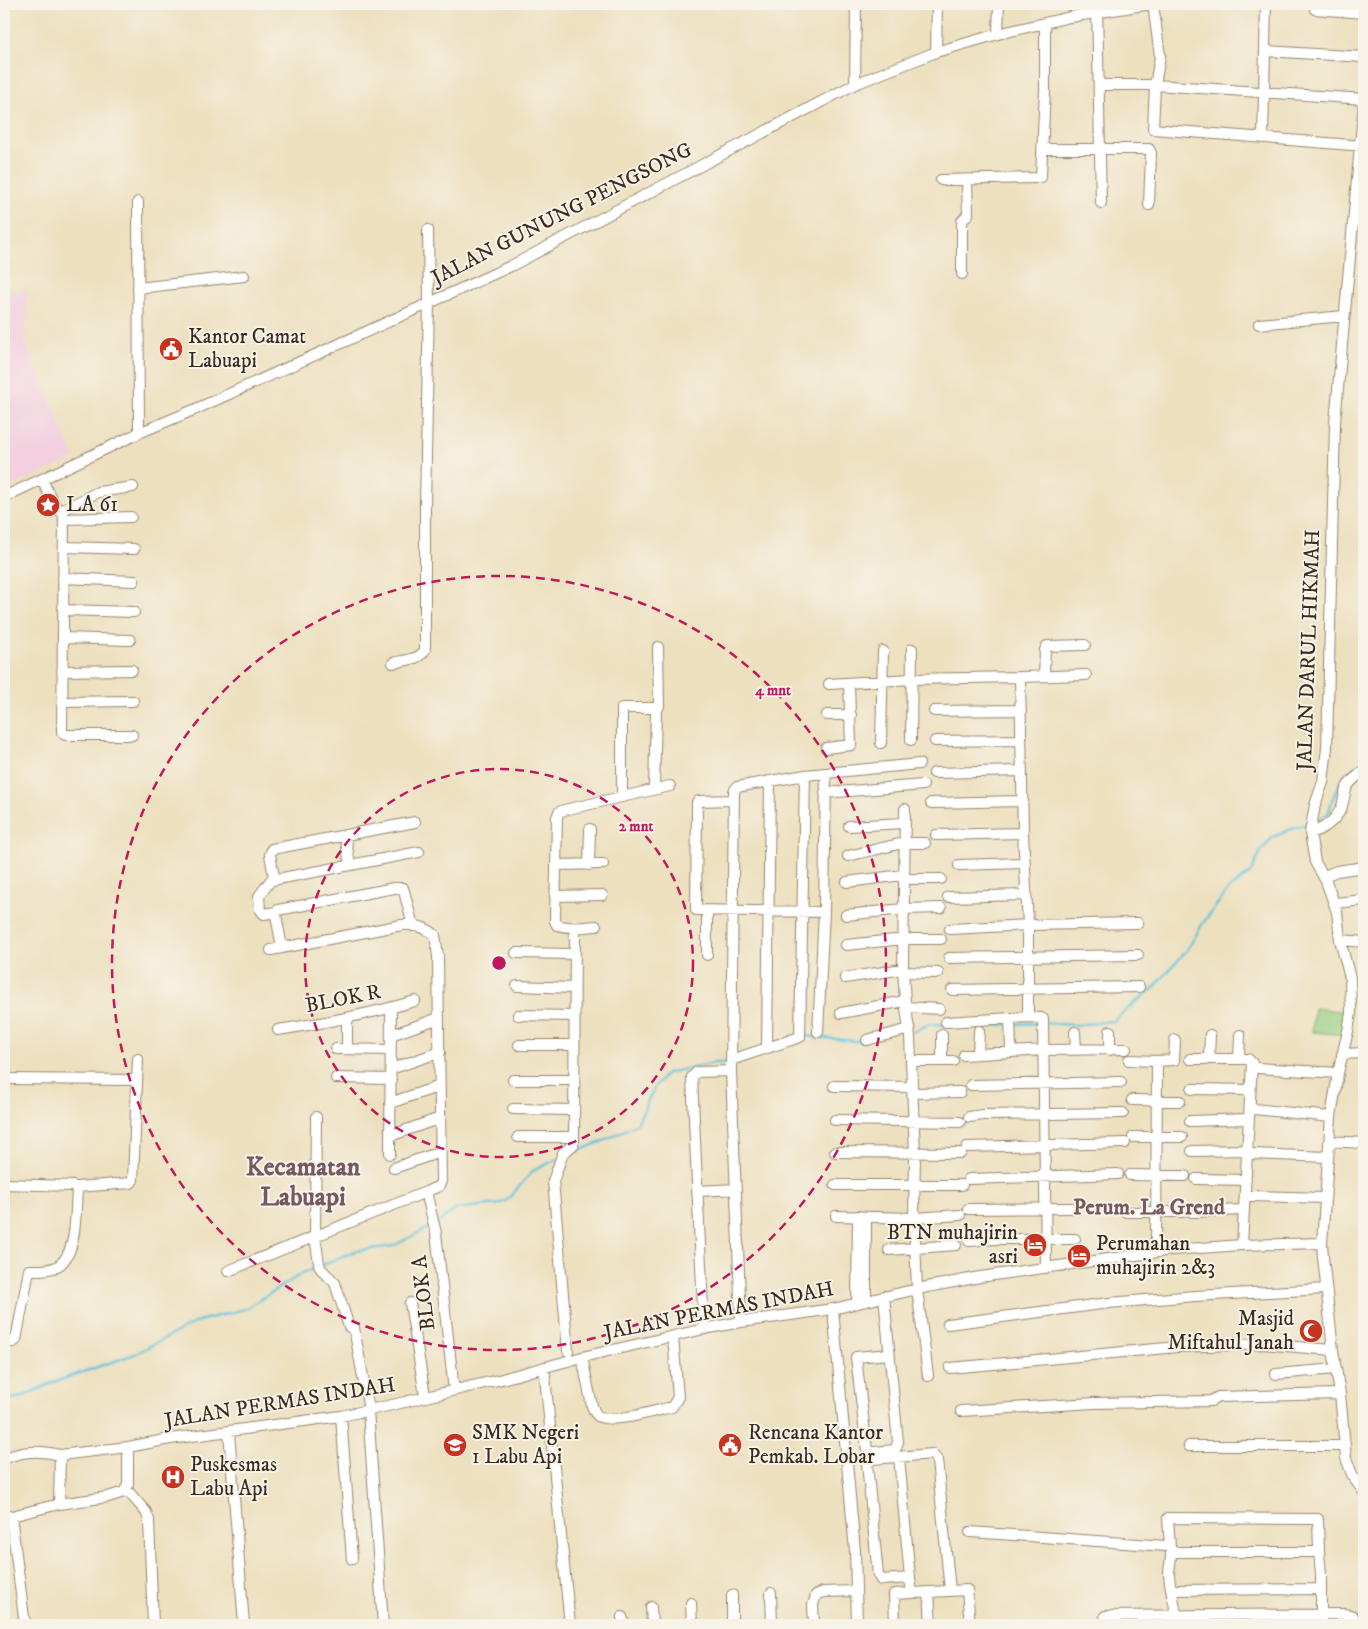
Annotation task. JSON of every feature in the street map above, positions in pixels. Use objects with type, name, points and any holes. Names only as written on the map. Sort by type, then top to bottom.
[{"type":"street","points":[[856,4],[856,84]]},
{"type":"street","points":[[936,52],[937,4]]},
{"type":"street","points":[[998,34],[999,4]]},
{"type":"street","points":[[1151,4],[1160,56],[1155,85],[1153,129],[1362,146]]},
{"type":"street","name":"JALAN GUNUNG PENGSONG","points":[[4,497],[139,433],[196,409],[545,249],[769,128],[856,84],[936,52],[998,34],[1046,23],[1097,8],[1151,4]]},
{"type":"street","points":[[1263,138],[1266,4]]},
{"type":"street","points":[[1097,8],[1101,203]]},
{"type":"street","points":[[1316,9],[1364,13]]},
{"type":"street","points":[[941,180],[1041,177],[1046,90],[1046,23]]},
{"type":"street","points":[[1266,51],[1364,57]]},
{"type":"street","points":[[1099,85],[1155,85],[1364,101]]},
{"type":"street","name":"JALAN DARUL HIKMAH","points":[[1364,101],[1362,146],[1334,422],[1328,730],[1323,782],[1310,827],[1316,862],[1335,902],[1340,940],[1350,978],[1351,1019],[1338,1073],[1331,1117],[1322,1244],[1333,1350],[1340,1394],[1344,1446],[1350,1471],[1356,1483],[1364,1492]]},
{"type":"street","points":[[1042,149],[1148,149],[1151,151],[1149,205]]},
{"type":"street","points":[[962,274],[962,221],[968,214],[968,180]]},
{"type":"street","points":[[138,202],[139,433]]},
{"type":"street","points":[[393,663],[420,656],[425,650],[425,506],[430,302],[428,230]]},
{"type":"street","points":[[138,288],[244,276]]},
{"type":"street","points":[[1259,324],[1344,316]]},
{"type":"street","points":[[42,480],[55,506],[62,515],[64,547],[62,671],[64,734],[132,735]]},
{"type":"street","points":[[62,515],[98,492],[133,487]]},
{"type":"street","points":[[62,515],[131,517]]},
{"type":"street","points":[[64,547],[134,549]]},
{"type":"street","points":[[64,578],[134,581]]},
{"type":"street","points":[[63,610],[134,612]]},
{"type":"street","points":[[63,638],[130,640]]},
{"type":"street","points":[[1044,676],[1045,650],[1047,646],[1085,644]]},
{"type":"street","points":[[654,789],[656,712],[658,708],[658,647]]},
{"type":"street","points":[[911,740],[912,649]]},
{"type":"street","points":[[881,743],[883,651]]},
{"type":"street","points":[[62,671],[132,670]]},
{"type":"street","points":[[829,684],[911,679],[1086,675]]},
{"type":"street","points":[[1020,677],[1023,833],[1028,925],[1026,988],[1028,1017]]},
{"type":"street","points":[[826,748],[851,745],[849,683]]},
{"type":"street","points":[[62,702],[133,701]]},
{"type":"street","points":[[622,796],[622,708],[658,708]]},
{"type":"street","points":[[934,711],[1021,710]]},
{"type":"street","points":[[827,715],[850,714]]},
{"type":"street","points":[[935,741],[1021,740]]},
{"type":"street","points":[[741,1322],[731,1066],[734,791],[737,787],[805,775],[919,764]]},
{"type":"street","points":[[934,773],[1022,771]]},
{"type":"street","points":[[1310,827],[1326,826],[1338,815],[1348,785],[1364,771]]},
{"type":"street","points":[[818,1032],[824,912],[826,774]]},
{"type":"street","points":[[704,1329],[692,1077],[697,1072],[731,1066],[767,1048],[800,1037],[805,775]]},
{"type":"street","points":[[767,1048],[770,781]]},
{"type":"street","points":[[826,793],[923,785]]},
{"type":"street","points":[[596,926],[575,928],[557,925],[555,921],[557,817],[559,812],[670,786]]},
{"type":"street","points":[[733,800],[697,802],[695,909],[707,911],[824,912]]},
{"type":"street","points":[[931,803],[1023,802]]},
{"type":"street","points":[[904,809],[903,971],[905,1004],[910,1033],[915,1153],[914,1218],[917,1289],[928,1376]]},
{"type":"street","points":[[413,926],[403,888],[264,914],[260,909],[259,896],[274,876],[270,855],[272,849],[415,822]]},
{"type":"street","points":[[849,826],[904,823]]},
{"type":"street","points":[[589,865],[590,829]]},
{"type":"street","points":[[936,835],[1023,833]]},
{"type":"street","points":[[345,835],[350,865]]},
{"type":"street","points":[[848,856],[903,843],[925,843]]},
{"type":"street","points":[[272,880],[419,852]]},
{"type":"street","points":[[959,865],[1024,863]]},
{"type":"street","points":[[556,865],[603,864]]},
{"type":"street","points":[[1324,876],[1337,871],[1364,868]]},
{"type":"street","points":[[847,882],[903,877],[941,879]]},
{"type":"street","points":[[555,896],[602,895]]},
{"type":"street","points":[[948,897],[1026,895]]},
{"type":"street","points":[[1335,902],[1364,900]]},
{"type":"street","points":[[846,915],[903,908],[941,908]]},
{"type":"street","points":[[707,911],[707,955]]},
{"type":"street","points":[[276,912],[282,948]]},
{"type":"street","points":[[950,929],[1028,925],[1138,923]]},
{"type":"street","points":[[228,1271],[426,1192],[440,1184],[440,1052],[436,938],[430,931],[402,925],[271,950]]},
{"type":"street","points":[[568,1351],[553,1181],[562,1157],[573,1145],[574,1137],[575,928]]},
{"type":"street","points":[[846,944],[904,940],[941,940]]},
{"type":"street","points":[[1340,940],[1364,942]]},
{"type":"street","points":[[516,953],[575,954]]},
{"type":"street","points":[[949,958],[1138,955]]},
{"type":"street","points":[[844,978],[903,971],[938,973]]},
{"type":"street","points":[[517,986],[574,988]]},
{"type":"street","points":[[952,990],[1139,986]]},
{"type":"street","name":"BLOK R","points":[[278,1030],[347,1018],[416,1002]]},
{"type":"street","points":[[841,1013],[905,1004],[940,1008]]},
{"type":"street","points":[[390,1009],[390,1154]]},
{"type":"street","points":[[518,1016],[574,1016]]},
{"type":"street","points":[[946,1022],[1010,1023],[1028,1017],[1041,1018],[1043,1023],[1046,1144],[1046,1268]]},
{"type":"street","points":[[347,1018],[347,1049]]},
{"type":"street","points":[[391,1035],[439,1018]]},
{"type":"street","points":[[1010,1023],[1011,1052]]},
{"type":"street","points":[[1110,1031],[1110,1050]]},
{"type":"street","points":[[978,1053],[979,1032]]},
{"type":"street","points":[[1075,1032],[1076,1050]]},
{"type":"street","points":[[867,1040],[910,1033]]},
{"type":"street","points":[[942,1035],[942,1061]]},
{"type":"street","points":[[1209,1058],[1210,1035]]},
{"type":"street","points":[[1239,1058],[1240,1035]]},
{"type":"street","points":[[1129,1060],[1174,1060],[1175,1040]]},
{"type":"street","points":[[519,1045],[574,1045]]},
{"type":"street","points":[[336,1049],[391,1050]]},
{"type":"street","points":[[964,1055],[1044,1050],[1126,1049]]},
{"type":"street","points":[[336,1078],[391,1074],[440,1052]]},
{"type":"street","points":[[1342,1054],[1364,1053]]},
{"type":"street","points":[[1190,1059],[1239,1058],[1251,1061],[1248,1119],[1250,1152],[1246,1180],[1242,1245]]},
{"type":"street","points":[[4,1184],[49,1184],[76,1187],[131,1183],[133,1180],[138,1059]]},
{"type":"street","points":[[911,1061],[953,1061]]},
{"type":"street","points":[[1156,1061],[1156,1252]]},
{"type":"street","points":[[1258,1068],[1338,1073]]},
{"type":"street","points":[[4,1079],[136,1080]]},
{"type":"street","points":[[513,1080],[574,1080]]},
{"type":"street","points":[[970,1085],[1121,1082]]},
{"type":"street","points":[[390,1103],[440,1086]]},
{"type":"street","points":[[834,1086],[960,1092]]},
{"type":"street","points":[[1192,1089],[1250,1090]]},
{"type":"street","points":[[1132,1100],[1180,1101]]},
{"type":"street","points":[[513,1109],[574,1110]]},
{"type":"street","points":[[1254,1109],[1331,1117]]},
{"type":"street","points":[[834,1120],[964,1120],[983,1115],[1123,1113]]},
{"type":"street","points":[[316,1116],[315,1236],[320,1266],[335,1284],[349,1327],[354,1328],[369,1410],[383,1625]]},
{"type":"street","points":[[390,1136],[440,1118]]},
{"type":"street","points":[[1190,1121],[1248,1119]]},
{"type":"street","points":[[835,1152],[915,1153],[1129,1140],[1157,1136],[1182,1137]]},
{"type":"street","points":[[518,1137],[574,1137]]},
{"type":"street","points":[[1330,1141],[1364,1143]]},
{"type":"street","points":[[1192,1151],[1250,1152],[1328,1157]]},
{"type":"street","points":[[394,1168],[440,1152]]},
{"type":"street","points":[[835,1185],[914,1184],[1046,1176],[1118,1174]]},
{"type":"street","points":[[1130,1175],[1186,1176]]},
{"type":"street","points":[[1196,1180],[1246,1180]]},
{"type":"street","points":[[4,1340],[13,1342],[16,1340],[28,1270],[46,1270],[54,1267],[68,1255],[72,1242],[76,1187]]},
{"type":"street","points":[[697,1191],[736,1189]]},
{"type":"street","name":"BLOK A","points":[[426,1192],[436,1233],[454,1390]]},
{"type":"street","points":[[1251,1196],[1325,1198]]},
{"type":"street","points":[[836,1216],[914,1218],[985,1210],[1046,1207],[1072,1208]]},
{"type":"street","points":[[1126,1212],[1156,1213],[1244,1210]]},
{"type":"street","points":[[861,1302],[862,1216]]},
{"type":"street","points":[[969,1241],[1046,1238],[1075,1239]]},
{"type":"street","name":"JALAN PERMAS INDAH","points":[[4,1459],[22,1452],[47,1451],[60,1455],[341,1416],[704,1329],[833,1309],[884,1296],[980,1277],[1156,1252],[1242,1245],[1322,1244]]},
{"type":"street","points":[[889,1250],[956,1245]]},
{"type":"street","points":[[948,1324],[1109,1303],[1326,1289]]},
{"type":"street","points":[[884,1296],[898,1442],[895,1450],[874,1452],[867,1450],[856,1357],[889,1354]]},
{"type":"street","points":[[410,1303],[425,1396]]},
{"type":"street","points":[[833,1309],[855,1551],[857,1625]]},
{"type":"street","points":[[556,1364],[558,1355],[568,1351],[574,1352],[581,1357],[594,1413],[599,1416],[618,1418],[672,1407],[678,1397],[674,1337]]},
{"type":"street","points":[[950,1368],[1178,1347],[1262,1344],[1333,1350]]},
{"type":"street","points":[[544,1367],[570,1625]]},
{"type":"street","points":[[1276,1374],[1336,1370]]},
{"type":"street","points":[[961,1411],[1112,1402],[1211,1401],[1218,1398],[1340,1394]]},
{"type":"street","points":[[341,1416],[352,1559]]},
{"type":"street","points":[[229,1432],[244,1625]]},
{"type":"street","points":[[1189,1446],[1344,1446]]},
{"type":"street","points":[[128,1447],[127,1490],[146,1512],[149,1520],[153,1625]]},
{"type":"street","points":[[910,1578],[882,1580],[878,1575],[867,1464],[872,1459],[932,1454],[937,1460],[950,1591]]},
{"type":"street","points":[[59,1504],[60,1455]]},
{"type":"street","points":[[899,1456],[912,1593]]},
{"type":"street","points":[[25,1625],[7,1517],[59,1504],[108,1497],[127,1490]]},
{"type":"street","points":[[1177,1620],[1169,1573],[1168,1518],[1318,1519],[1321,1625]]},
{"type":"street","points":[[970,1532],[1161,1544],[1170,1549],[1319,1552]]},
{"type":"street","points":[[1172,1590],[1321,1589]]},
{"type":"street","points":[[895,1625],[894,1594],[967,1590],[970,1625]]},
{"type":"street","points":[[814,1625],[813,1605],[816,1595],[822,1592],[856,1591]]},
{"type":"street","points":[[929,1592],[931,1625]]},
{"type":"street","points":[[771,1593],[772,1625]]},
{"type":"street","points":[[732,1595],[732,1625]]},
{"type":"street","points":[[692,1603],[692,1625]]},
{"type":"street","points":[[651,1607],[652,1625]]},
{"type":"street","points":[[1105,1616],[1116,1621],[1177,1620],[1210,1614],[1241,1620],[1292,1614],[1350,1615],[1353,1616],[1355,1625]]},
{"type":"street","points":[[1210,1614],[1210,1625]]},
{"type":"street","points":[[1292,1614],[1292,1625]]},
{"type":"shaded area","points":[[4,291],[28,291],[25,343],[75,458],[4,489]]},
{"type":"green space","points":[[1314,1008],[1348,1012],[1346,1035],[1312,1032]]},
{"type":"waterway","points":[[1315,822],[1328,814],[1340,783],[1349,772],[1364,760]]},
{"type":"waterway","points":[[1045,1023],[1075,1025],[1114,1021],[1153,989],[1188,949],[1203,923],[1228,890],[1251,872],[1261,851],[1273,837],[1308,824]]},
{"type":"waterway","points":[[1013,1024],[1040,1023]]},
{"type":"waterway","points":[[912,1032],[930,1024],[945,1025]]},
{"type":"waterway","points":[[961,1026],[980,1027],[1007,1024]]},
{"type":"waterway","points":[[804,1037],[865,1042]]},
{"type":"waterway","points":[[739,1063],[762,1055]]},
{"type":"waterway","points":[[567,1155],[601,1142],[637,1124],[655,1086],[667,1073],[714,1063],[729,1063]]},
{"type":"waterway","points":[[437,1224],[456,1209],[498,1204],[506,1201],[533,1171],[557,1159]]},
{"type":"waterway","points":[[323,1265],[355,1251],[393,1246],[432,1226]]},
{"type":"waterway","points":[[4,1400],[22,1397],[54,1382],[135,1354],[198,1321],[245,1309],[303,1273],[318,1267]]},
{"type":"place","name":"Kantor Camat Labuapi","points":[[171,349]]},
{"type":"place","name":"LA 61","points":[[48,505]]},
{"type":"place","name":"BTN muhajirin asri","points":[[1035,1245]]},
{"type":"place","name":"Perumahan muhajirin 2&3","points":[[1079,1256]]},
{"type":"place","name":"Masjid Miftahul Janah","points":[[1311,1331]]},
{"type":"place","name":"SMK Negeri 1 Labu Api","points":[[455,1445]]},
{"type":"place","name":"Rencana Kantor Pemkab. Lobar","points":[[730,1445]]},
{"type":"place","name":"Puskesmas Labu Api","points":[[173,1477]]},
{"type":"district","name":"Kecamatan Labuapi","points":[[303,1182]]},
{"type":"district","name":"Perum. La Grend","points":[[1149,1207]]}]
